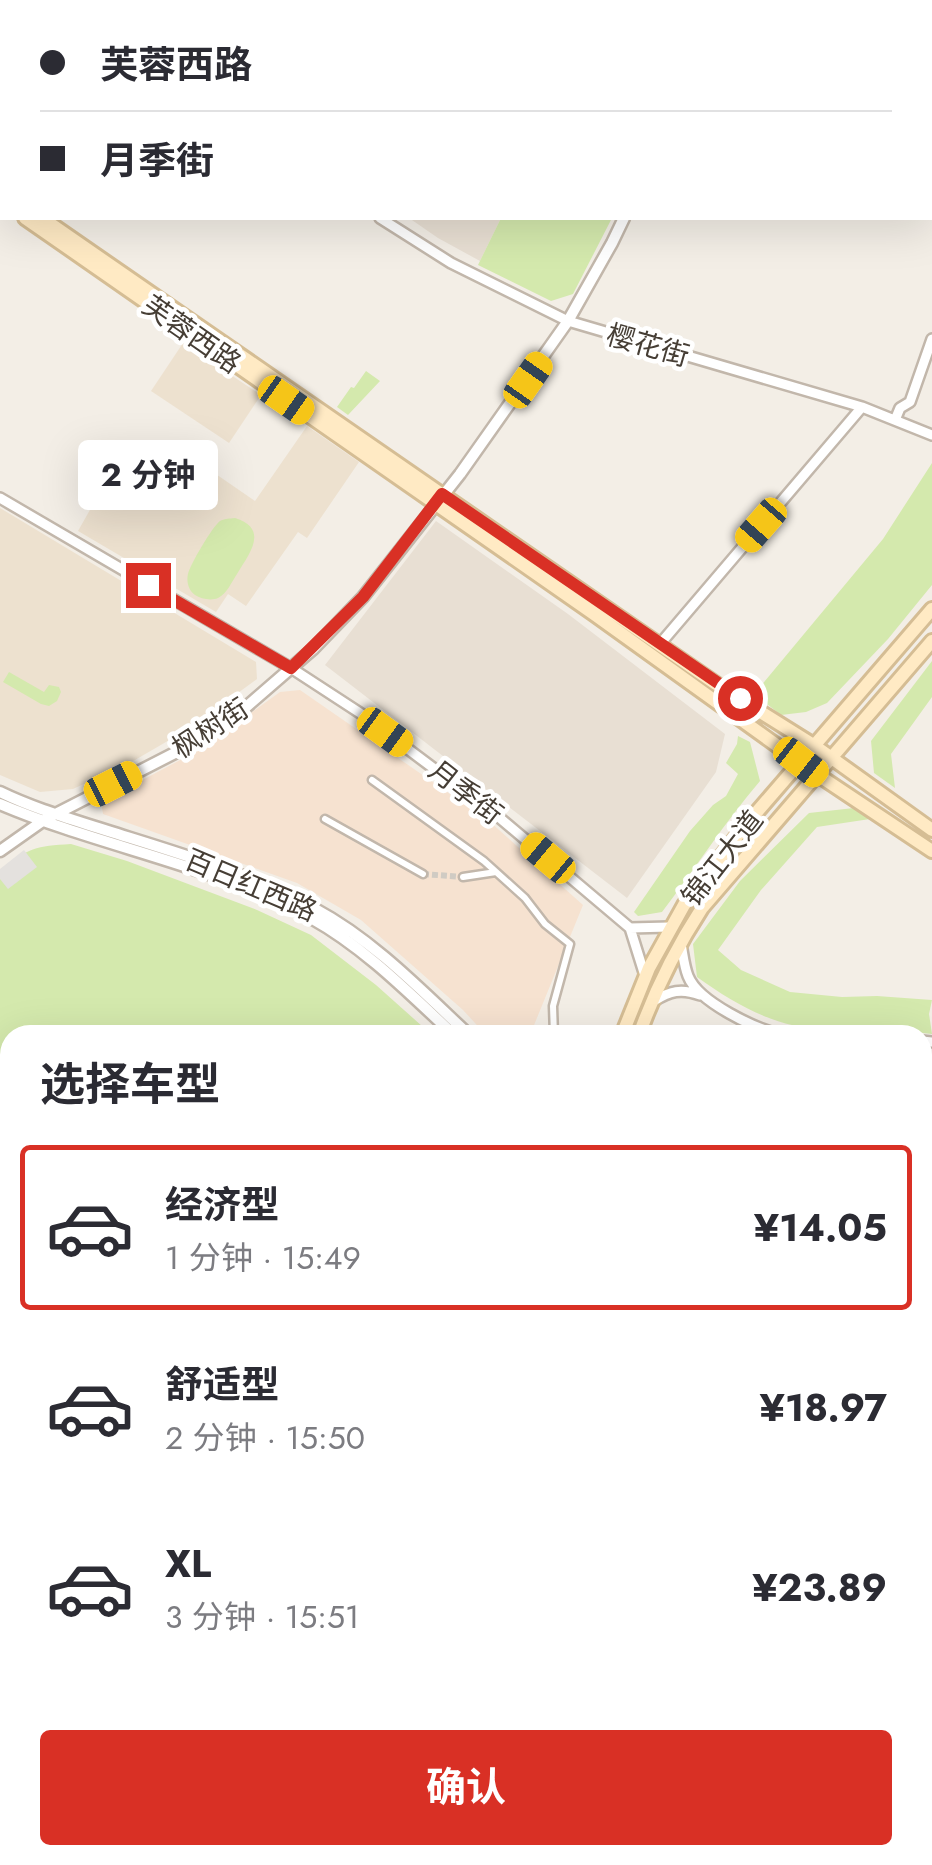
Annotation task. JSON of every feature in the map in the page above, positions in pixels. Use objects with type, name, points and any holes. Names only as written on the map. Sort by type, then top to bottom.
[{"type":"main road","name":"芙蓉西路","points":[[28,220],[439,499],[815,746],[932,830]]},
{"type":"main road","name":"芙蓉西路","points":[[45,220],[439,499],[818,775],[932,851]]},
{"type":"main road","name":"锦江大道","points":[[626,1025],[645,976],[684,904],[744,828],[932,610]]},
{"type":"main road","name":"锦江大道","points":[[642,1025],[680,941],[702,908],[932,641]]},
{"type":"street","name":"樱花街","points":[[383,220],[450,264],[568,322],[862,407],[932,435]]},
{"type":"street","name":"枫树街","points":[[0,851],[49,817],[206,738],[291,668],[363,597],[460,474],[568,322],[623,220]]},
{"type":"street","points":[[895,420],[900,408],[910,402],[932,338]]},
{"type":"street","points":[[660,644],[862,407]]},
{"type":"street","name":"月季街","points":[[0,498],[291,668],[360,713],[500,818],[630,928]]},
{"type":"street","points":[[372,780],[497,872],[526,898],[545,924],[570,944],[552,1006],[553,1025]]},
{"type":"street","name":"百日红西路","points":[[0,792],[49,817],[238,886],[312,919],[366,956],[443,1025]]},
{"type":"street","name":"百日红西路","points":[[0,804],[242,876],[317,910],[373,948],[459,1025]]},
{"type":"street","points":[[325,819],[423,874]]},
{"type":"street","points":[[463,877],[497,872]]},
{"type":"street","points":[[645,976],[630,928],[669,927]]},
{"type":"street","points":[[680,941],[689,979],[704,996]]},
{"type":"street","points":[[652,1003],[676,990],[688,990],[755,1025]]},
{"type":"shaded area","points":[[412,220],[500,220],[480,261]]},
{"type":"shaded area","points":[[183,343],[261,395],[229,443],[151,391]]},
{"type":"shaded area","points":[[307,426],[359,462],[307,538],[298,532],[246,606],[228,594],[216,612],[78,531],[129,441],[178,448],[255,501]]},
{"type":"shaded area","points":[[0,508],[256,662],[257,679],[190,728],[73,789],[40,792],[0,775]]},
{"type":"shaded area","points":[[436,521],[568,614],[725,734],[716,772],[627,898],[325,665]]},
{"type":"shaded area","points":[[300,690],[489,821],[583,905],[534,1025],[477,1025],[361,920],[297,883],[103,814],[101,802],[201,749],[280,692]]},
{"type":"shaded area","points":[[24,850],[37,867],[8,889],[0,879],[0,869]]},
{"type":"green space","points":[[500,220],[611,220],[573,294],[551,301],[478,265]]},
{"type":"green space","points":[[366,371],[380,381],[348,415],[337,407]]},
{"type":"green space","points":[[932,463],[932,585],[888,639],[827,703],[806,712],[781,715],[754,694],[883,539]]},
{"type":"green space","points":[[235,518],[252,529],[251,550],[221,596],[197,596],[188,583],[193,563],[216,525]]},
{"type":"green space","points":[[932,661],[932,697],[891,754],[895,788],[874,773],[871,741]]},
{"type":"green space","points":[[9,672],[44,692],[49,685],[59,687],[57,701],[49,706],[41,704],[3,682]]},
{"type":"green space","points":[[738,736],[750,742],[760,781],[662,912],[638,916],[634,912],[690,831],[726,796],[738,774],[726,763]]},
{"type":"green space","points":[[854,808],[870,819],[817,827],[761,890],[718,950],[741,970],[790,992],[932,1000],[931,1025],[793,1025],[741,1005],[697,977],[693,944],[740,881],[809,813]]},
{"type":"green space","points":[[71,844],[127,861],[257,910],[311,935],[421,1025],[0,1025],[0,870],[33,849]]},
{"type":"tunnel","points":[[423,874],[463,877]]},
{"type":"route","points":[[148,585],[291,668],[363,597],[442,494],[740,698]]}]
